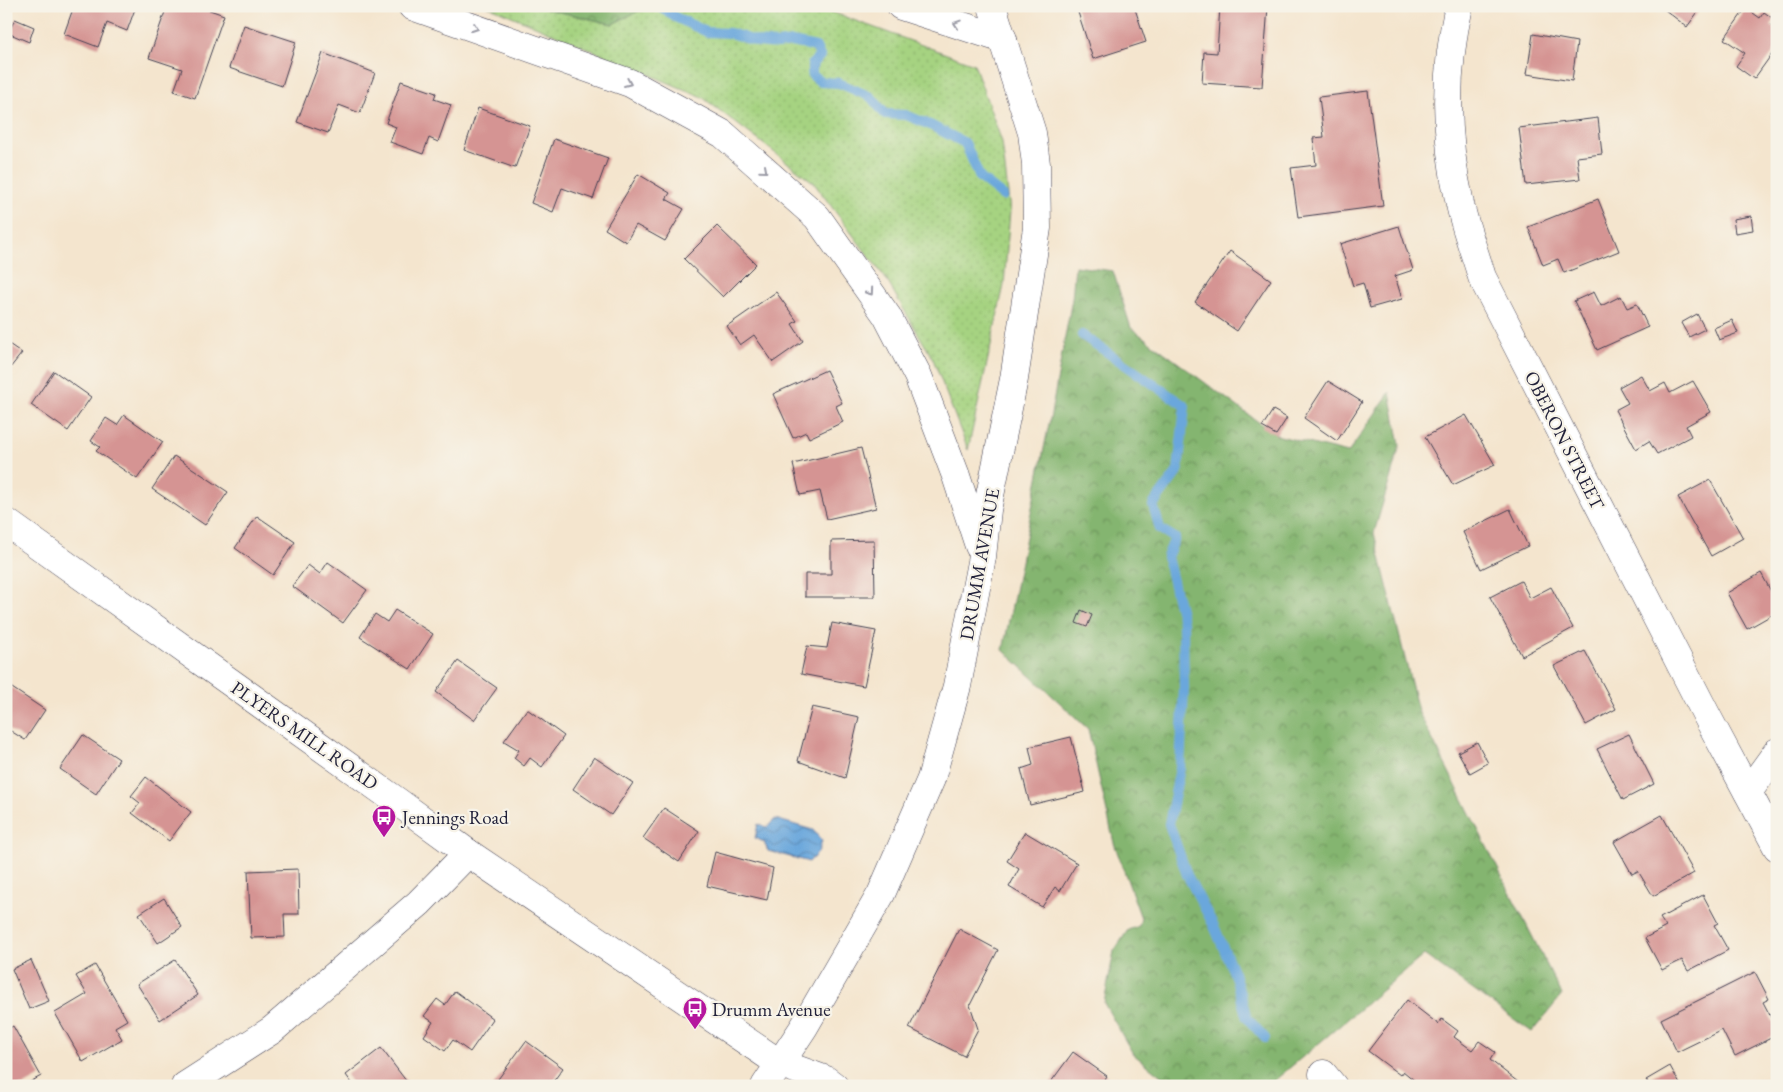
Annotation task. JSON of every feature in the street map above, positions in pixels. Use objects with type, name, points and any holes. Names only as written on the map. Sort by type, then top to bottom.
[{"type":"street","points":[[412,6],[630,84],[723,134],[817,217],[887,316],[918,376],[956,476],[982,556]]},
{"type":"street","points":[[901,6],[1003,40]]},
{"type":"street","name":"DRUMM AVENUE","points":[[772,1075],[804,1027],[881,894],[931,779],[957,686],[982,556],[987,510],[1014,379],[1037,228],[1036,164],[1032,133],[992,6]]},
{"type":"street","name":"OBERON STREET","points":[[1459,6],[1449,60],[1448,133],[1460,204],[1482,277],[1708,718],[1777,847]]},
{"type":"street","name":"PLYERS MILL ROAD","points":[[6,522],[382,790],[772,1075],[795,1086]]},
{"type":"street","points":[[1748,792],[1777,752]]},
{"type":"street","points":[[185,1086],[272,1030],[420,903],[468,854]]},
{"type":"street","name":"PLYERS MILL ROAD","points":[[772,1075],[826,1080],[834,1086]]},
{"type":"green space","points":[[488,6],[535,6],[612,24],[647,6],[815,6],[974,64],[1002,142],[1010,211],[1004,285],[968,450],[933,359],[886,279],[813,182],[702,97]]},
{"type":"green space","points":[[535,6],[647,6],[647,7],[612,24]]},
{"type":"green space","points":[[1075,266],[1113,271],[1131,328],[1276,435],[1348,453],[1390,392],[1400,445],[1374,533],[1418,711],[1562,995],[1532,1032],[1424,955],[1268,1086],[1174,1086],[1133,1054],[1104,1003],[1114,951],[1128,930],[1139,926],[1141,918],[1114,843],[1088,729],[1003,650],[1051,414],[1072,299]]},
{"type":"water","points":[[775,819],[813,830],[822,841],[818,853],[809,862],[768,851],[764,842],[755,838],[758,824],[767,827]]},
{"type":"building","points":[[6,6],[12,6],[9,17],[6,16]]},
{"type":"building","points":[[74,6],[136,6],[127,31],[107,23],[98,47],[64,34]]},
{"type":"building","points":[[167,6],[198,6],[224,15],[195,98],[174,91],[182,69],[149,58]]},
{"type":"building","points":[[1076,6],[1134,6],[1146,42],[1093,59]]},
{"type":"building","points":[[1220,6],[1268,6],[1262,87],[1202,83],[1204,52],[1217,53]]},
{"type":"building","points":[[1660,6],[1696,6],[1700,9],[1687,27]]},
{"type":"building","points":[[1746,8],[1760,18],[1764,12],[1775,20],[1771,25],[1777,29],[1777,47],[1754,79],[1736,66],[1745,53],[1724,39]]},
{"type":"building","points":[[15,19],[34,27],[29,42],[8,33]]},
{"type":"building","points":[[244,25],[296,42],[282,86],[229,68]]},
{"type":"building","points":[[1533,34],[1577,42],[1572,81],[1527,74]]},
{"type":"building","points":[[323,53],[375,73],[360,113],[339,105],[328,133],[297,122]]},
{"type":"building","points":[[401,81],[436,93],[434,99],[451,105],[438,142],[429,138],[423,154],[390,142],[396,127],[386,123]]},
{"type":"building","points":[[1368,91],[1383,206],[1298,217],[1291,168],[1316,165],[1313,138],[1324,137],[1319,97]]},
{"type":"building","points":[[478,108],[530,126],[515,168],[464,150]]},
{"type":"building","points":[[1598,118],[1602,154],[1577,157],[1580,179],[1526,185],[1519,128]]},
{"type":"building","points":[[554,139],[608,158],[593,199],[562,188],[553,212],[531,203]]},
{"type":"building","points":[[638,174],[670,193],[666,199],[684,209],[665,241],[636,225],[626,242],[605,229]]},
{"type":"building","points":[[1598,199],[1619,251],[1564,273],[1558,259],[1543,265],[1528,227]]},
{"type":"building","points":[[1751,216],[1753,230],[1735,233],[1733,219]]},
{"type":"building","points":[[717,226],[756,264],[723,297],[684,259]]},
{"type":"building","points":[[1399,226],[1413,270],[1395,276],[1402,299],[1370,308],[1363,283],[1353,286],[1340,244]]},
{"type":"building","points":[[1230,251],[1271,280],[1237,331],[1195,302]]},
{"type":"building","points":[[776,292],[797,321],[792,324],[803,341],[773,362],[754,335],[740,345],[727,326]]},
{"type":"building","points":[[1594,292],[1601,306],[1621,296],[1627,308],[1637,304],[1648,327],[1597,350],[1574,301]]},
{"type":"building","points":[[1697,314],[1705,329],[1689,337],[1681,323]]},
{"type":"building","points":[[1732,320],[1738,333],[1719,340],[1714,328]]},
{"type":"building","points":[[6,342],[22,353],[6,373]]},
{"type":"building","points":[[826,370],[842,403],[836,406],[843,422],[809,438],[806,432],[793,438],[773,394]]},
{"type":"building","points":[[54,371],[91,397],[68,431],[31,405]]},
{"type":"building","points":[[1641,375],[1650,391],[1665,383],[1670,393],[1693,381],[1711,412],[1686,426],[1691,436],[1657,454],[1649,441],[1636,449],[1615,410],[1628,403],[1619,387]]},
{"type":"building","points":[[1328,381],[1362,402],[1337,441],[1304,418]]},
{"type":"building","points":[[1273,410],[1287,418],[1276,435],[1262,427]]},
{"type":"building","points":[[124,415],[163,442],[137,479],[96,451],[100,447],[91,441],[106,418],[117,425]]},
{"type":"building","points":[[1466,415],[1495,465],[1453,485],[1425,437]]},
{"type":"building","points":[[861,448],[876,508],[827,519],[820,491],[800,495],[793,464]]},
{"type":"building","points":[[174,456],[228,492],[205,525],[152,489]]},
{"type":"building","points":[[1710,480],[1743,538],[1711,556],[1678,497]]},
{"type":"building","points":[[1510,509],[1528,546],[1481,569],[1463,532]]},
{"type":"building","points":[[257,516],[295,542],[273,575],[235,548]]},
{"type":"building","points":[[874,540],[875,597],[805,597],[805,574],[831,574],[831,541]]},
{"type":"building","points":[[328,562],[367,590],[343,623],[292,586],[308,565],[320,574]]},
{"type":"building","points":[[1761,573],[1772,593],[1777,591],[1777,612],[1747,629],[1727,593]]},
{"type":"building","points":[[1521,581],[1530,598],[1551,587],[1573,628],[1522,656],[1490,597]]},
{"type":"building","points":[[395,610],[433,634],[410,669],[360,637],[375,614],[387,622]]},
{"type":"building","points":[[1081,610],[1092,615],[1087,627],[1076,623]]},
{"type":"building","points":[[832,623],[876,631],[864,686],[801,674],[807,646],[827,648]]},
{"type":"building","points":[[1585,651],[1616,709],[1586,725],[1554,666]]},
{"type":"building","points":[[458,661],[497,688],[474,720],[436,692]]},
{"type":"building","points":[[9,686],[45,710],[25,740],[6,728],[6,690]]},
{"type":"building","points":[[812,707],[859,717],[845,778],[798,761]]},
{"type":"building","points":[[527,709],[564,736],[542,767],[530,758],[524,766],[514,758],[519,750],[504,741]]},
{"type":"building","points":[[1629,734],[1654,784],[1623,800],[1597,749]]},
{"type":"building","points":[[83,735],[119,759],[96,794],[60,769]]},
{"type":"building","points":[[1071,737],[1085,792],[1030,805],[1021,769],[1033,765],[1029,747]]},
{"type":"building","points":[[1477,742],[1488,763],[1470,773],[1458,752]]},
{"type":"building","points":[[594,757],[633,783],[611,815],[573,789]]},
{"type":"building","points":[[146,777],[191,812],[169,841],[132,813],[140,803],[131,796]]},
{"type":"building","points":[[664,808],[699,831],[679,862],[643,838]]},
{"type":"building","points":[[1662,815],[1694,873],[1653,896],[1638,871],[1632,874],[1614,842]]},
{"type":"building","points":[[1025,832],[1077,863],[1060,891],[1055,887],[1042,907],[1009,887],[1019,869],[1007,861]]},
{"type":"building","points":[[715,852],[773,868],[767,900],[707,886]]},
{"type":"building","points":[[298,869],[299,914],[284,914],[285,937],[251,938],[248,871]]},
{"type":"building","points":[[1703,895],[1718,923],[1714,925],[1728,950],[1688,971],[1682,960],[1662,970],[1645,938],[1666,927],[1660,918]]},
{"type":"building","points":[[164,898],[182,927],[158,943],[139,914]]},
{"type":"building","points":[[959,929],[998,950],[970,1005],[978,1029],[964,1056],[909,1028]]},
{"type":"building","points":[[31,960],[49,1001],[29,1009],[12,969]]},
{"type":"building","points":[[175,960],[198,995],[160,1020],[137,984]]},
{"type":"building","points":[[95,965],[127,1020],[115,1027],[122,1039],[83,1062],[55,1013],[87,994],[76,976]]},
{"type":"building","points":[[1755,972],[1769,999],[1763,1002],[1777,1029],[1777,1035],[1735,1056],[1722,1030],[1677,1052],[1661,1019]]},
{"type":"building","points":[[455,991],[493,1019],[470,1052],[453,1040],[445,1051],[424,1036],[433,1022],[424,1016],[437,999],[445,1005]]},
{"type":"building","points":[[1407,1000],[1438,1024],[1442,1019],[1458,1031],[1454,1037],[1472,1050],[1479,1041],[1495,1052],[1490,1060],[1523,1086],[1415,1086],[1414,1080],[1403,1071],[1400,1075],[1368,1051]]},
{"type":"building","points":[[13,1026],[41,1076],[23,1086],[6,1086],[6,1030]]},
{"type":"building","points":[[526,1041],[563,1068],[550,1086],[522,1086],[518,1083],[516,1086],[493,1086]]},
{"type":"building","points":[[381,1048],[410,1086],[354,1086],[346,1075]]},
{"type":"building","points":[[1073,1052],[1107,1076],[1100,1086],[1048,1086]]},
{"type":"building","points":[[1670,1066],[1681,1086],[1650,1086],[1646,1080]]},
{"type":"waterway","points":[[660,6],[675,17],[707,32],[730,33],[758,42],[777,44],[792,42],[816,47],[820,56],[812,64],[812,75],[821,82],[839,83],[871,97],[885,114],[906,115],[965,143],[980,178],[1003,196]]},
{"type":"waterway","points":[[1082,335],[1185,406],[1178,471],[1153,505],[1160,529],[1175,538],[1167,557],[1183,622],[1184,688],[1180,768],[1169,824],[1187,875],[1214,926],[1234,973],[1247,1018],[1265,1038]]},
{"type":"place","name":"Jennings Road","points":[[384,838]]},
{"type":"place","name":"Drumm Avenue","points":[[695,1030]]}]
